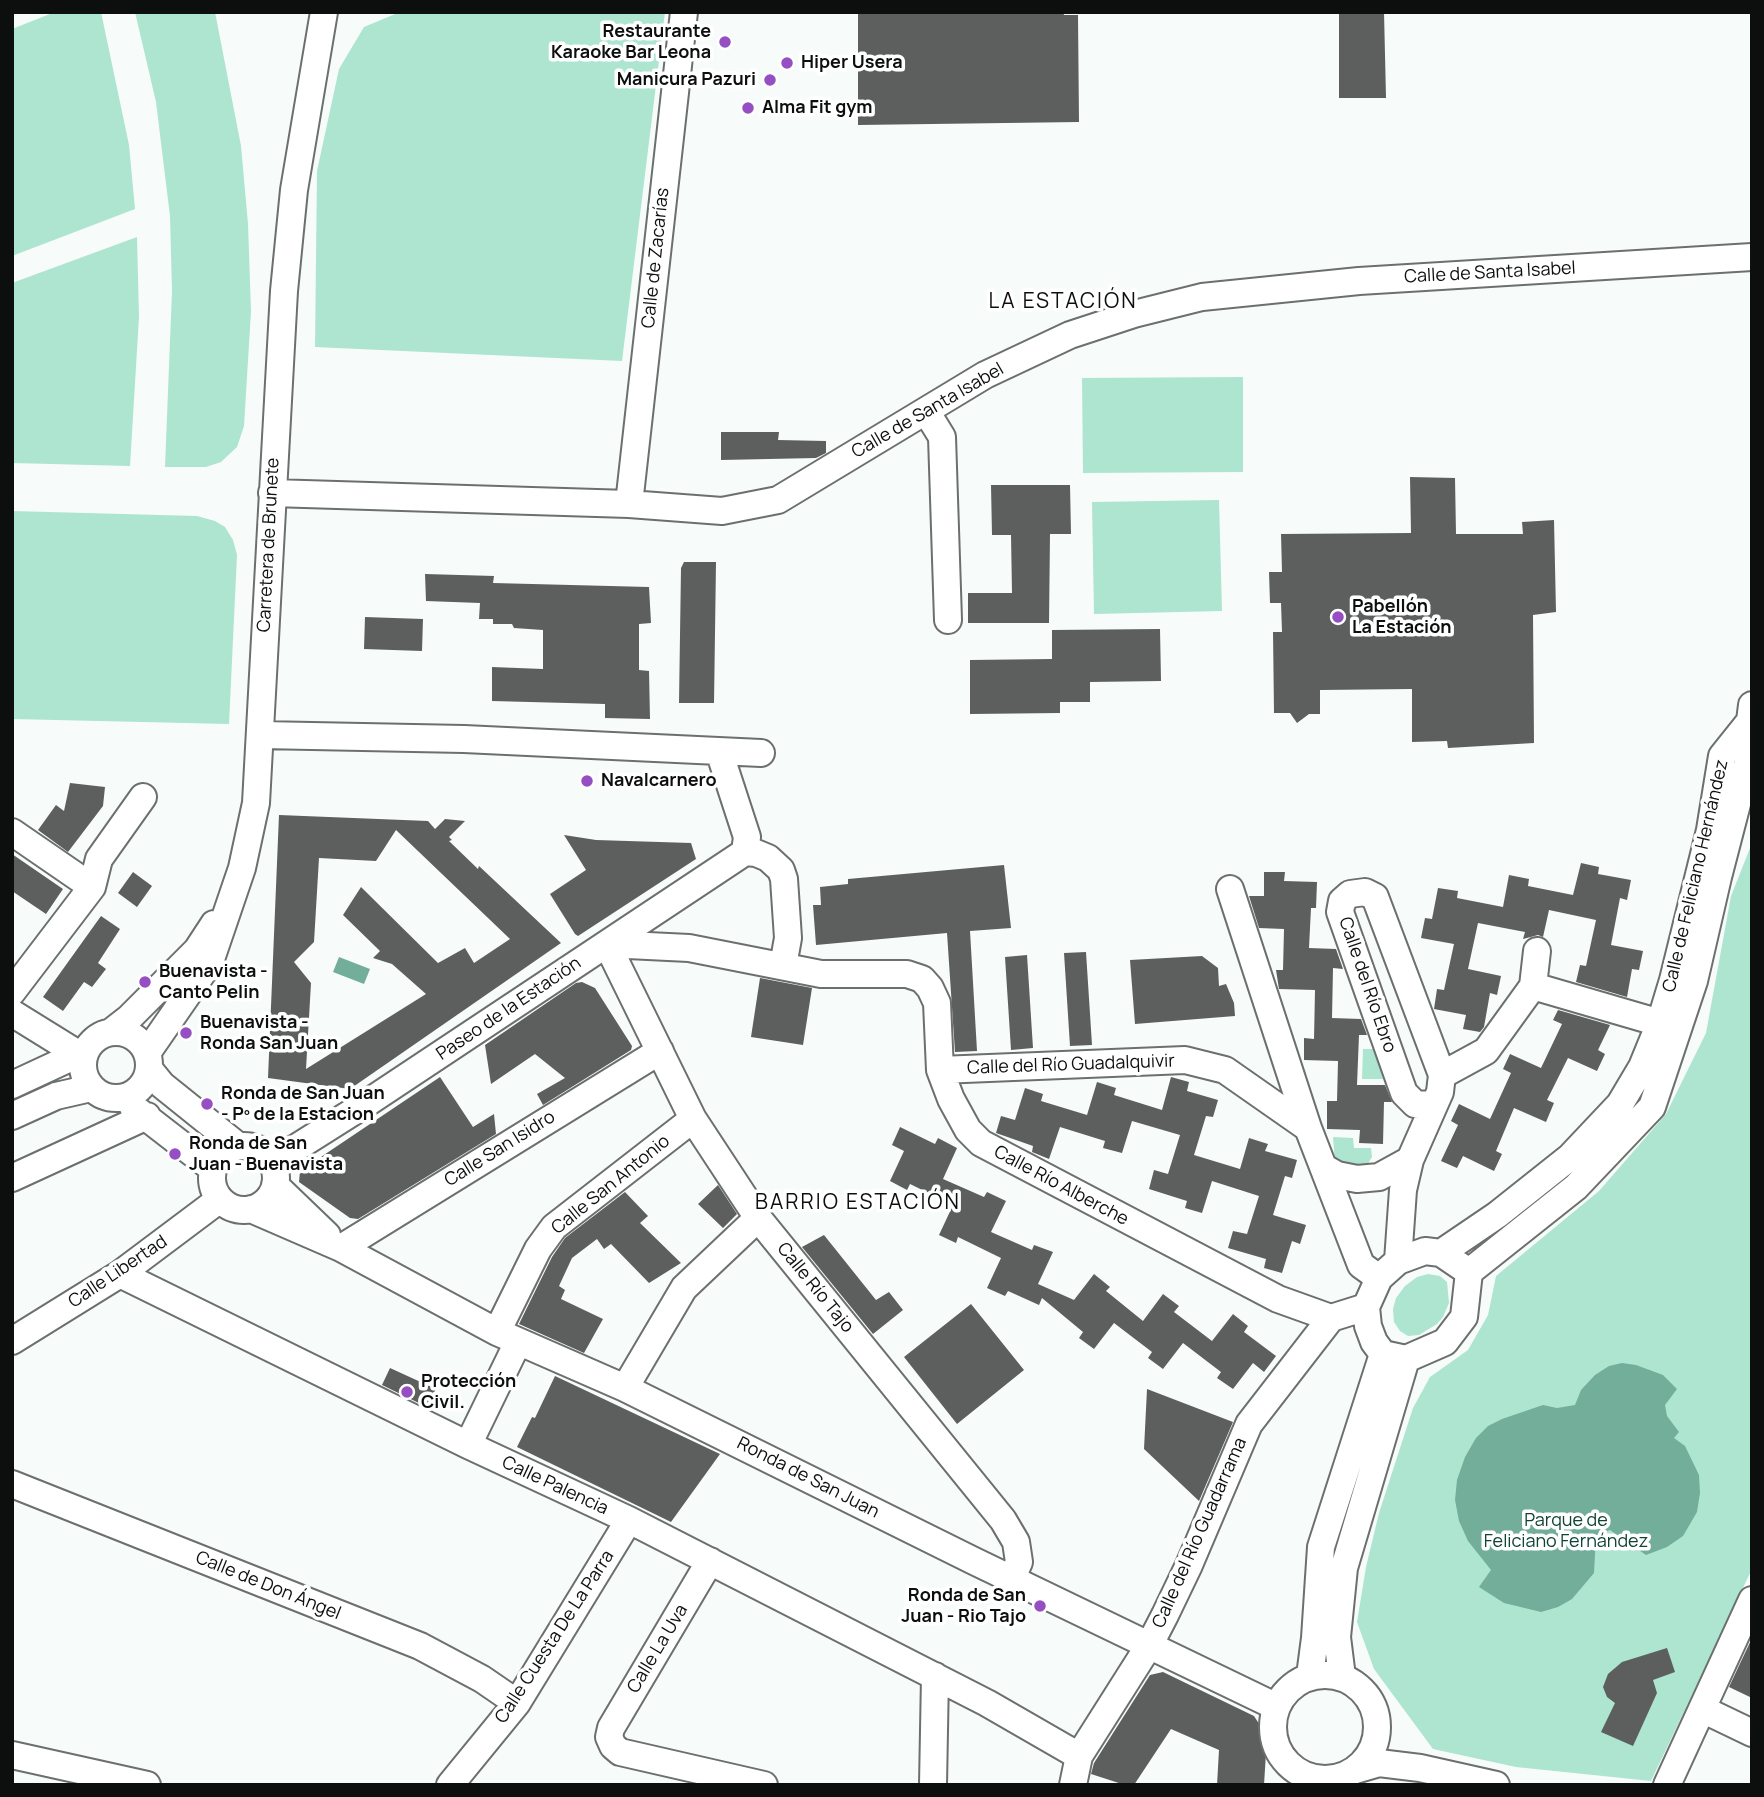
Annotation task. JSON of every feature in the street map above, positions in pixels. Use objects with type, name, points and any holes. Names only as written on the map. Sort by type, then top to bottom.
[{"type":"street","name":"Carretera de Brunete","points":[[148,1061],[210,962],[242,869],[256,803],[284,291],[294,190],[324,12]]},
{"type":"street","name":"Calle de Zacarías","points":[[629,504],[684,12]]},
{"type":"street","name":"Calle de Santa Isabel","points":[[272,493],[629,504],[722,511],[778,500],[985,375],[1070,335],[1134,314],[1202,297],[1359,281],[1752,257]]},
{"type":"street","points":[[926,411],[942,437],[948,620]]},
{"type":"street","name":"Calle de Feliciano Hernández","points":[[1441,1253],[1497,1215],[1570,1157],[1620,1104],[1642,1067],[1660,1023],[1673,980],[1710,830],[1722,756],[1750,721],[1752,705]]},
{"type":"street","points":[[260,744],[464,739],[761,753]]},
{"type":"street","name":"Calle de Feliciano Hernández","points":[[1469,1272],[1576,1187],[1652,1107],[1695,981],[1718,877],[1752,746]]},
{"type":"street","points":[[719,751],[747,837],[745,852],[768,858],[781,870],[784,879],[788,938],[783,966]]},
{"type":"street","points":[[12,992],[92,887],[99,859],[143,797]]},
{"type":"street","points":[[12,832],[92,887]]},
{"type":"street","name":"Paseo de la Estación","points":[[274,1174],[745,852]]},
{"type":"street","points":[[1230,889],[1308,1128],[1361,1265],[1388,1270],[1425,1251],[1441,1253],[1469,1272],[1464,1317],[1445,1342],[1395,1356],[1374,1342],[1366,1307],[1388,1270],[1410,1160],[1440,1092],[1442,1074],[1486,1051],[1533,986],[1537,951]]},
{"type":"street","name":"Calle del Río Ebro","points":[[1434,1105],[1416,1104],[1404,1093],[1340,912],[1342,901],[1350,894],[1365,892],[1375,897],[1442,1074]]},
{"type":"street","name":"Carretera de Brunete","points":[[111,1032],[129,1018],[197,950],[233,897]]},
{"type":"street","name":"Calle Río Alberche","points":[[607,944],[689,948],[821,974],[907,974],[922,979],[937,1003],[940,1070],[951,1099],[968,1130],[981,1143],[1278,1299],[1331,1318]]},
{"type":"street","name":"Calle Río Tajo","points":[[607,944],[694,1119],[758,1218],[1003,1520],[1016,1542],[1019,1562],[1012,1578]]},
{"type":"street","points":[[1533,986],[1660,1023]]},
{"type":"street","points":[[12,1013],[83,1057]]},
{"type":"street","points":[[111,1032],[132,1036],[141,1043],[148,1061],[146,1079],[130,1096],[109,1098],[91,1088],[83,1074],[83,1057],[93,1040],[111,1032]]},
{"type":"street","name":"Calle San Isidro","points":[[341,1248],[660,1051]]},
{"type":"street","points":[[12,1085],[68,1059],[83,1057]]},
{"type":"street","name":"Calle del Río Guadalquivir","points":[[940,1070],[1185,1060],[1225,1070],[1308,1128]]},
{"type":"street","name":"Ronda de San Juan","points":[[148,1061],[162,1085],[238,1146],[252,1147],[266,1154],[274,1174],[341,1248]]},
{"type":"street","points":[[12,1116],[56,1097],[91,1088]]},
{"type":"street","points":[[119,1098],[147,1116],[213,1169]]},
{"type":"street","points":[[12,1178],[147,1116]]},
{"type":"street","name":"Calle San Antonio","points":[[468,1445],[538,1249],[554,1227],[694,1119]]},
{"type":"street","points":[[220,1199],[212,1182],[213,1169],[225,1151],[238,1146]]},
{"type":"street","points":[[1323,1167],[1337,1175],[1357,1179],[1379,1177],[1410,1160]]},
{"type":"street","points":[[251,1209],[270,1197],[274,1174]]},
{"type":"street","name":"Ronda de San Juan","points":[[220,1199],[239,1209],[251,1209],[341,1248],[508,1337],[625,1388],[1276,1707]]},
{"type":"street","name":"Calle Libertad","points":[[12,1340],[120,1274],[220,1199]]},
{"type":"street","points":[[625,1388],[684,1288],[758,1218]]},
{"type":"street","name":"Calle Palencia","points":[[120,1274],[468,1445],[629,1520],[987,1703],[1079,1756]]},
{"type":"street","points":[[1331,1318],[1366,1307]]},
{"type":"street","name":"Calle del Río Guadarrama","points":[[1079,1756],[1150,1644],[1189,1565],[1250,1424],[1331,1318]]},
{"type":"street","points":[[1310,1676],[1321,1547],[1395,1356]]},
{"type":"street","points":[[1342,1677],[1338,1637],[1344,1568],[1395,1356]]},
{"type":"street","name":"Calle de Don Ángel","points":[[12,1484],[420,1646],[482,1679],[517,1703]]},
{"type":"street","name":"Calle Cuesta De La Parra","points":[[450,1785],[517,1703],[629,1520]]},
{"type":"street","name":"Calle La Uva","points":[[709,1561],[611,1728],[609,1737],[620,1752],[764,1785]]},
{"type":"street","points":[[1667,1785],[1752,1600]]},
{"type":"street","points":[[1355,1770],[1365,1762],[1377,1738],[1375,1707],[1367,1694],[1342,1677],[1326,1674],[1310,1676],[1296,1683],[1284,1693],[1276,1707],[1273,1722],[1274,1738],[1287,1774],[1305,1775],[1317,1782],[1379,1763],[1420,1768],[1496,1785]]},
{"type":"street","points":[[933,1785],[935,1676]]},
{"type":"street","points":[[1702,1709],[1752,1734]]},
{"type":"street","points":[[1377,1738],[1420,1768]]},
{"type":"street","points":[[12,1755],[147,1785]]},
{"type":"street","points":[[1073,1785],[1079,1756]]},
{"type":"green space","points":[[55,12],[101,12],[129,145],[135,209],[12,256],[12,29]]},
{"type":"green space","points":[[135,12],[215,12],[241,146],[248,224],[251,311],[244,426],[237,447],[221,462],[206,467],[165,467],[172,291],[170,216],[156,102]]},
{"type":"green space","points":[[400,12],[665,12],[622,361],[315,347],[317,171],[339,69],[364,27]]},
{"type":"green space","points":[[137,237],[139,317],[130,466],[12,463],[12,283]]},
{"type":"green space","points":[[1243,377],[1243,472],[1083,473],[1082,378]]},
{"type":"green space","points":[[1219,500],[1222,611],[1094,614],[1092,502]]},
{"type":"green space","points":[[12,511],[197,516],[225,527],[233,540],[237,555],[229,724],[12,719]]},
{"type":"green space","name":"Parque de Feliciano Fernández","points":[[1752,843],[1752,1569],[1651,1781],[1516,1767],[1433,1749],[1374,1669],[1357,1622],[1379,1513],[1413,1408],[1430,1377],[1468,1350],[1488,1315],[1496,1276],[1599,1191],[1666,1114],[1706,1033],[1731,896]]},
{"type":"green space","points":[[1363,1049],[1375,1049],[1383,1079],[1362,1079]]},
{"type":"green space","points":[[1333,1137],[1353,1138],[1354,1148],[1371,1148],[1372,1157],[1367,1165],[1359,1169],[1335,1162]]},
{"type":"green space","points":[[1428,1274],[1440,1276],[1447,1282],[1449,1303],[1437,1324],[1419,1335],[1408,1336],[1400,1331],[1394,1322],[1396,1298],[1405,1286],[1417,1277]]},
{"type":"shaded area","points":[[339,957],[370,969],[364,984],[333,972]]},
{"type":"shaded area","points":[[1622,1363],[1663,1375],[1677,1389],[1665,1405],[1667,1416],[1679,1432],[1674,1438],[1685,1446],[1699,1475],[1697,1512],[1683,1536],[1667,1547],[1646,1555],[1610,1530],[1596,1536],[1594,1573],[1572,1599],[1558,1607],[1541,1612],[1504,1603],[1479,1587],[1491,1570],[1468,1541],[1459,1521],[1455,1500],[1457,1480],[1465,1457],[1476,1438],[1488,1426],[1543,1405],[1557,1408],[1575,1405],[1581,1390],[1595,1375],[1609,1366]]},
{"type":"building","points":[[858,12],[1063,12],[1064,15],[1078,15],[1079,122],[858,125]]},
{"type":"building","points":[[1339,12],[1384,12],[1386,98],[1339,98]]},
{"type":"building","points":[[721,432],[779,432],[778,440],[826,441],[826,453],[816,458],[721,460]]},
{"type":"building","points":[[1410,477],[1455,478],[1456,534],[1523,534],[1522,522],[1554,520],[1556,612],[1533,615],[1534,743],[1448,748],[1447,741],[1412,742],[1412,689],[1320,690],[1320,714],[1309,714],[1297,723],[1290,713],[1274,713],[1273,632],[1282,632],[1281,603],[1270,603],[1269,572],[1282,572],[1281,534],[1411,533]]},
{"type":"building","points":[[991,485],[1070,485],[1071,534],[1050,534],[1049,623],[968,623],[968,593],[1012,593],[1011,535],[992,535]]},
{"type":"building","points":[[684,562],[716,562],[714,703],[679,703],[681,568]]},
{"type":"building","points":[[425,574],[494,576],[493,583],[649,587],[651,623],[639,624],[639,670],[649,671],[650,719],[605,718],[605,704],[492,701],[492,667],[543,669],[543,630],[514,628],[512,624],[493,624],[493,619],[479,619],[480,603],[426,601]]},
{"type":"building","points":[[365,617],[423,619],[422,651],[364,649]]},
{"type":"building","points":[[1160,629],[1161,681],[1090,682],[1090,702],[1060,702],[1060,713],[970,714],[970,660],[1052,659],[1052,630]]},
{"type":"building","points":[[70,783],[105,787],[103,806],[68,852],[38,830],[56,805],[64,811]]},
{"type":"building","points":[[279,815],[428,821],[435,829],[445,819],[465,821],[449,837],[452,840],[449,841],[561,943],[350,1089],[268,1078]],"holes":[[[396,830],[510,939],[474,963],[465,948],[438,963],[361,887],[343,915],[380,951],[373,958],[392,964],[426,994],[306,1069],[311,983],[294,962],[314,942],[319,858],[376,861]]]},
{"type":"building","points":[[564,835],[596,840],[691,843],[696,859],[578,936],[550,894],[586,870]]},
{"type":"building","points":[[12,854],[63,889],[46,914],[12,891]]},
{"type":"building","points":[[1581,863],[1599,867],[1598,874],[1631,880],[1627,900],[1620,898],[1611,945],[1643,951],[1639,970],[1632,969],[1627,997],[1576,982],[1580,965],[1586,966],[1596,920],[1549,910],[1543,937],[1538,935],[1523,939],[1525,932],[1478,923],[1468,969],[1501,976],[1497,995],[1490,993],[1484,1027],[1480,1032],[1463,1029],[1466,1015],[1434,1009],[1437,989],[1444,990],[1454,944],[1421,938],[1425,918],[1432,919],[1438,888],[1458,891],[1457,898],[1503,907],[1509,875],[1529,879],[1528,886],[1573,895]]},
{"type":"building","points":[[1004,865],[1011,928],[970,931],[977,1051],[955,1052],[947,933],[816,945],[813,905],[821,905],[820,887],[848,884],[848,879]]},
{"type":"building","points":[[133,872],[152,886],[137,907],[118,893]]},
{"type":"building","points":[[1264,872],[1285,872],[1284,881],[1317,882],[1316,908],[1311,908],[1309,948],[1336,949],[1343,969],[1333,968],[1332,1018],[1361,1019],[1367,1035],[1359,1035],[1357,1085],[1385,1085],[1392,1102],[1384,1102],[1383,1144],[1359,1143],[1360,1130],[1327,1129],[1327,1101],[1337,1101],[1338,1061],[1304,1060],[1304,1038],[1314,1039],[1315,990],[1279,989],[1276,970],[1283,970],[1284,929],[1259,928],[1249,896],[1264,896]]},
{"type":"building","points":[[101,916],[120,929],[98,963],[106,969],[92,987],[84,982],[63,1011],[43,997]]},
{"type":"building","points":[[1086,952],[1092,1045],[1070,1046],[1064,953]]},
{"type":"building","points":[[1027,955],[1033,1048],[1011,1050],[1005,957]]},
{"type":"building","points":[[1202,956],[1218,968],[1219,986],[1226,984],[1234,1003],[1235,1016],[1135,1024],[1130,960]]},
{"type":"building","points":[[760,978],[812,988],[803,1045],[751,1037]]},
{"type":"building","points":[[582,982],[595,988],[632,1046],[631,1050],[543,1105],[537,1094],[565,1078],[535,1054],[491,1084],[485,1045],[576,983]]},
{"type":"building","points":[[1558,1010],[1610,1025],[1598,1050],[1605,1054],[1597,1071],[1568,1058],[1547,1100],[1554,1103],[1546,1122],[1514,1108],[1496,1151],[1502,1154],[1494,1171],[1463,1156],[1457,1168],[1441,1161],[1458,1125],[1451,1121],[1459,1104],[1490,1119],[1511,1073],[1503,1069],[1510,1054],[1541,1068],[1562,1024],[1553,1020]]},
{"type":"building","points":[[440,1077],[473,1127],[494,1114],[496,1134],[358,1219],[350,1218],[299,1182],[300,1171]]},
{"type":"building","points":[[1171,1077],[1189,1082],[1187,1091],[1218,1100],[1213,1117],[1206,1116],[1194,1155],[1240,1169],[1249,1138],[1268,1144],[1265,1151],[1297,1160],[1292,1178],[1285,1176],[1273,1215],[1306,1225],[1300,1244],[1292,1241],[1282,1273],[1264,1268],[1266,1259],[1228,1248],[1233,1231],[1247,1234],[1259,1196],[1212,1181],[1202,1213],[1185,1208],[1187,1201],[1149,1189],[1154,1170],[1168,1174],[1180,1135],[1132,1121],[1122,1153],[1103,1148],[1105,1141],[1060,1127],[1049,1159],[1032,1152],[1033,1146],[996,1133],[1001,1116],[1015,1120],[1025,1088],[1043,1094],[1041,1101],[1087,1115],[1097,1082],[1116,1088],[1114,1095],[1162,1110]]},
{"type":"building","points":[[900,1127],[935,1144],[938,1138],[957,1148],[943,1179],[984,1197],[987,1192],[1006,1201],[991,1232],[1032,1250],[1034,1245],[1053,1252],[1038,1284],[1074,1300],[1094,1274],[1110,1287],[1106,1291],[1143,1321],[1163,1294],[1179,1306],[1174,1312],[1212,1341],[1233,1314],[1248,1326],[1244,1332],[1276,1356],[1264,1372],[1253,1363],[1233,1389],[1217,1378],[1221,1372],[1183,1343],[1163,1369],[1148,1358],[1152,1352],[1114,1323],[1094,1349],[1079,1338],[1083,1332],[1042,1298],[1039,1305],[1008,1291],[1005,1296],[987,1288],[1001,1258],[958,1237],[956,1243],[939,1235],[953,1205],[910,1184],[907,1190],[890,1181],[904,1151],[892,1145]]},
{"type":"building","points":[[718,1185],[737,1214],[723,1228],[698,1204]]},
{"type":"building","points":[[625,1192],[648,1216],[640,1223],[681,1263],[649,1283],[611,1244],[604,1249],[597,1239],[572,1258],[559,1286],[565,1290],[561,1299],[603,1319],[584,1353],[519,1324],[552,1257],[565,1238]]},
{"type":"building","points":[[824,1235],[876,1300],[889,1292],[903,1310],[873,1334],[802,1247]]},
{"type":"building","points":[[971,1304],[1024,1370],[957,1424],[904,1357]]},
{"type":"building","name":"Protección Civil.","points":[[390,1368],[436,1389],[427,1407],[382,1385]]},
{"type":"building","points":[[555,1376],[720,1454],[671,1522],[517,1447],[532,1417],[535,1418]]},
{"type":"building","points":[[1147,1389],[1233,1422],[1199,1501],[1144,1449]]},
{"type":"building","points":[[1752,1638],[1752,1698],[1729,1687]]},
{"type":"building","points":[[1667,1648],[1675,1672],[1653,1680],[1657,1693],[1633,1746],[1601,1732],[1615,1703],[1607,1697],[1603,1687],[1608,1674],[1622,1662]]},
{"type":"building","points":[[1163,1672],[1254,1716],[1267,1736],[1264,1785],[1217,1785],[1219,1750],[1171,1729],[1134,1785],[1125,1785],[1091,1774],[1094,1763],[1150,1675]]},
{"type":"place","name":"Restaurante Karaoke Bar Leona","points":[[725,42]]},
{"type":"place","name":"Hiper Usera","points":[[787,63]]},
{"type":"place","name":"Manicura Pazuri","points":[[770,80]]},
{"type":"place","name":"Alma Fit gym","points":[[748,108]]},
{"type":"place","name":"Pabellón La Estación","points":[[1338,617]]},
{"type":"place","name":"Navalcarnero","points":[[587,781]]},
{"type":"place","name":"Buenavista - Canto Pelin","points":[[145,982]]},
{"type":"place","name":"Buenavista - Ronda San Juan","points":[[186,1033]]},
{"type":"place","name":"Ronda de San Juan - Pº de la Estacion","points":[[207,1104]]},
{"type":"place","name":"Ronda de San Juan - Buenavista","points":[[175,1154]]},
{"type":"place","name":"Protección Civil.","points":[[407,1392]]},
{"type":"place","name":"Ronda de San Juan - Rio Tajo","points":[[1040,1606]]},
{"type":"district","name":"LA ESTACIÓN","points":[[1063,302]]},
{"type":"district","name":"BARRIO ESTACIÓN","points":[[858,1203]]}]
